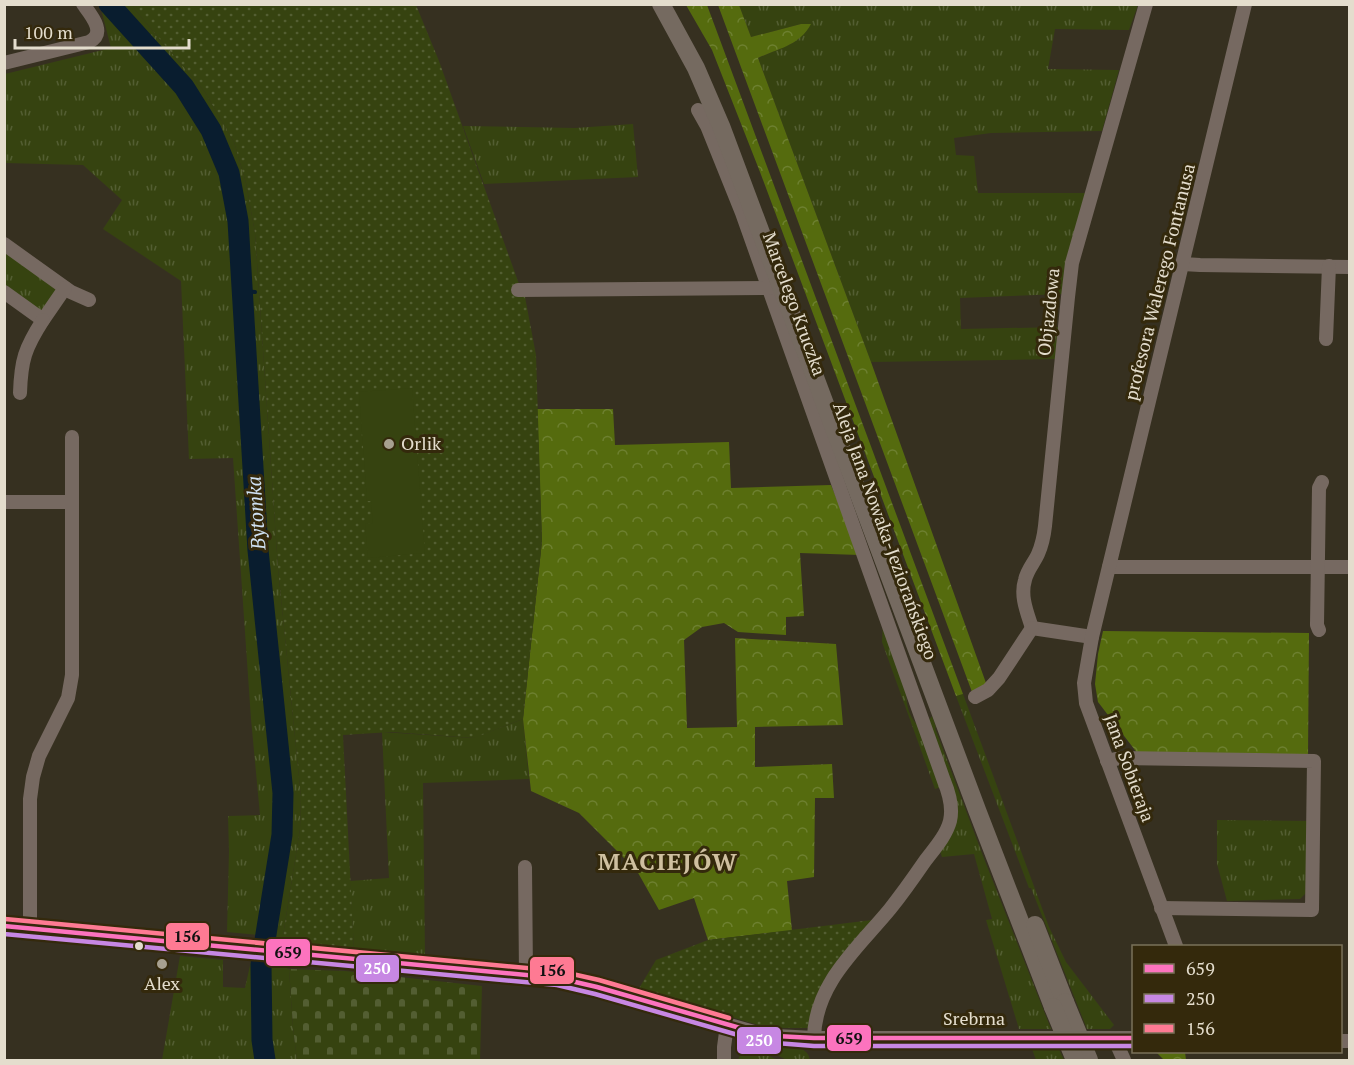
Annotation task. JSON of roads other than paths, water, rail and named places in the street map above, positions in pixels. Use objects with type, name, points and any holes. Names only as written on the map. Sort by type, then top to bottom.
[{"type":"main road","name":"Aleja Jana Nowaka-Jeziorańskiego","points":[[661,4],[696,68],[721,126],[973,799],[1059,1005],[1089,1060]]},
{"type":"main road","name":"Aleja Jana Nowaka-Jeziorańskiego","points":[[674,4],[707,64],[732,121],[986,799],[1059,1005],[1075,1060]]},
{"type":"street","points":[[4,63],[95,39],[98,34],[97,27],[83,4]]},
{"type":"street","name":"Objazdowa","points":[[1032,628],[1024,603],[1024,583],[1038,554],[1046,525],[1072,263],[1146,4]]},
{"type":"street","name":"profesora Walerego Fontanusa","points":[[1092,637],[1245,4]]},
{"type":"street","name":"Marcelego Kruczka","points":[[698,110],[707,126],[742,213],[769,288],[947,789],[951,813],[949,825],[912,880],[890,909],[849,954],[834,976],[819,1007],[814,1038]]},
{"type":"street","points":[[4,244],[65,288],[89,300]]},
{"type":"street","points":[[1183,264],[1350,267]]},
{"type":"street","points":[[1326,339],[1329,266]]},
{"type":"street","points":[[20,393],[24,354],[32,336],[65,288]]},
{"type":"street","points":[[518,290],[769,288]]},
{"type":"street","points":[[4,292],[43,320]]},
{"type":"street","points":[[30,929],[30,800],[33,777],[39,756],[69,698],[72,675],[72,437]]},
{"type":"street","points":[[1319,630],[1317,625],[1319,488],[1322,482]]},
{"type":"street","points":[[4,502],[72,502]]},
{"type":"street","points":[[1109,567],[1350,567]]},
{"type":"street","points":[[975,697],[988,690],[999,678],[1032,628],[1092,637]]},
{"type":"street","name":"Jana Sobieraja","points":[[1092,637],[1085,672],[1086,703],[1176,945]]},
{"type":"street","points":[[1107,761],[1119,758],[1314,761],[1312,910],[1161,908]]},
{"type":"street","points":[[525,867],[526,975]]},
{"type":"street","name":"Srebrna","points":[[4,926],[558,978],[765,1035],[814,1038],[1132,1038]]},
{"type":"street","points":[[724,1060],[727,1025]]},
{"type":"street","points":[[1114,1038],[1124,1060]]},
{"type":"waterway","name":"Bytomka","points":[[109,4],[184,87],[211,130],[229,173],[238,221],[258,550],[283,793],[282,835],[261,965],[262,1040],[265,1060]]},
{"type":"waterway","points":[[242,291],[255,292]]},
{"type":"place","name":"Orlik","points":[[389,444]]},
{"type":"place","name":"Alex","points":[[162,964]]},
{"type":"district","name":"MACIEJÓW","points":[[668,862]]}]
